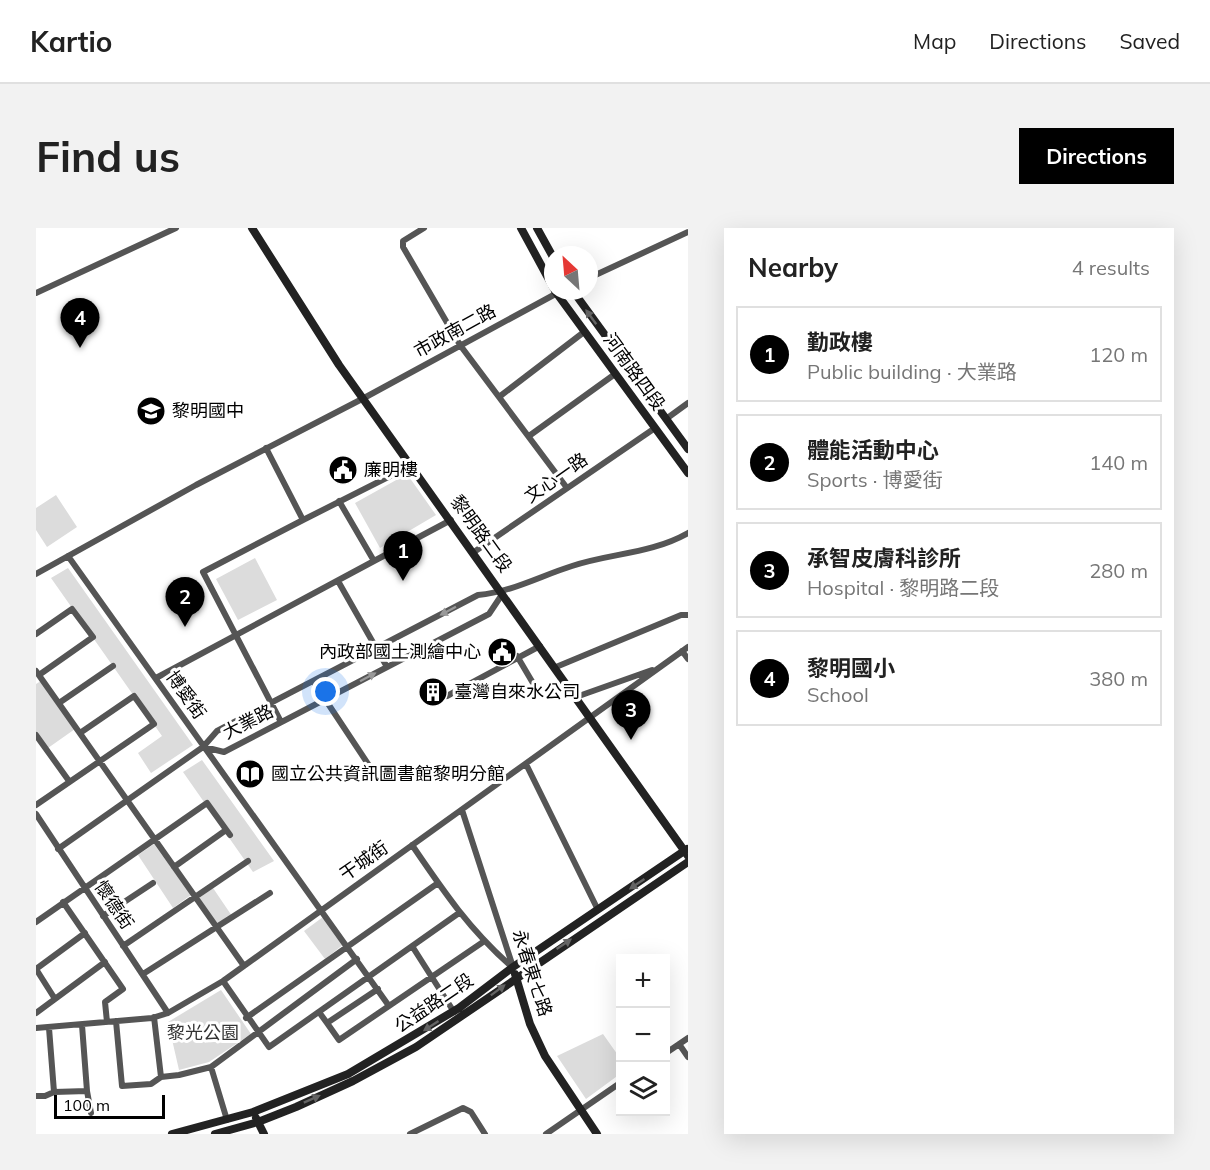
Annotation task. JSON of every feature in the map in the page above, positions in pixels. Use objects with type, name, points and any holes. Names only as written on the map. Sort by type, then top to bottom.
[{"type":"main road","name":"黎明路二段","points":[[252,228],[364,398],[687,852]]},
{"type":"main road","name":"河南路四段","points":[[520,228],[544,270]]},
{"type":"main road","points":[[537,228],[547,246]]},
{"type":"main road","name":"河南路四段","points":[[562,300],[688,473]]},
{"type":"main road","name":"河南路四段","points":[[580,300],[688,449]]},
{"type":"main road","name":"公益路二段","points":[[172,1134],[253,1112],[348,1074],[454,1012],[513,968],[687,852]]},
{"type":"main road","name":"公益路二段","points":[[215,1134],[258,1122],[353,1081],[416,1047],[688,862]]},
{"type":"main road","name":"永春東七路","points":[[513,968],[530,1024],[545,1056],[597,1134]]},
{"type":"main road","points":[[253,1112],[264,1134]]},
{"type":"street","points":[[36,293],[176,228]]},
{"type":"street","points":[[424,228],[402,241],[404,247],[460,345],[567,488]]},
{"type":"street","points":[[598,274],[688,231]]},
{"type":"street","name":"市政南二路","points":[[364,398],[544,298]]},
{"type":"street","points":[[499,397],[584,332]]},
{"type":"street","points":[[529,436],[615,374]]},
{"type":"street","points":[[37,572],[266,448],[364,398]]},
{"type":"street","points":[[666,419],[688,403]]},
{"type":"street","name":"文心一路","points":[[474,552],[655,428]]},
{"type":"street","points":[[266,448],[303,520]]},
{"type":"street","points":[[281,722],[203,572],[411,465]]},
{"type":"street","points":[[339,501],[374,561]]},
{"type":"street","points":[[156,678],[451,520]]},
{"type":"street","name":"大業路","points":[[503,593],[489,614],[224,752],[203,747],[217,731],[478,595],[503,593],[574,565],[646,551],[688,533]]},
{"type":"street","name":"博愛街","points":[[68,556],[389,1006]]},
{"type":"street","points":[[338,580],[387,667]]},
{"type":"street","points":[[36,634],[72,609],[93,638],[38,673],[244,966]]},
{"type":"street","points":[[556,667],[681,615],[688,615]]},
{"type":"street","points":[[447,696],[540,645]]},
{"type":"street","points":[[685,649],[688,659]]},
{"type":"street","name":"干城街","points":[[36,1028],[154,1017],[168,1012],[223,981],[685,649]]},
{"type":"street","points":[[517,656],[540,695]]},
{"type":"street","points":[[59,704],[113,666]]},
{"type":"street","points":[[576,697],[659,668]]},
{"type":"street","points":[[314,681],[378,779]]},
{"type":"street","points":[[36,805],[154,724],[134,696],[80,733]]},
{"type":"street","points":[[36,735],[69,781]]},
{"type":"street","points":[[58,849],[203,747]]},
{"type":"street","points":[[526,764],[598,910]]},
{"type":"street","points":[[36,922],[207,803],[228,832],[174,867]]},
{"type":"street","name":"永春東七路","points":[[462,810],[513,968]]},
{"type":"street","name":"懷德街","points":[[36,814],[168,1012]]},
{"type":"street","points":[[412,845],[459,913],[483,942],[513,968]]},
{"type":"street","points":[[123,946],[248,861]]},
{"type":"street","points":[[103,916],[153,883]]},
{"type":"street","points":[[246,1018],[438,883]]},
{"type":"street","points":[[142,975],[270,893]]},
{"type":"street","points":[[63,902],[123,988],[105,1002],[107,1022]]},
{"type":"street","points":[[223,981],[246,1018],[269,1047],[459,913]]},
{"type":"street","points":[[55,999],[36,969],[85,933]]},
{"type":"street","points":[[319,1012],[339,1040],[483,942]]},
{"type":"street","points":[[412,946],[454,1012]]},
{"type":"street","points":[[116,1021],[122,1086],[151,1084],[161,1077],[179,1076],[211,1067],[357,959]]},
{"type":"street","points":[[36,1013],[105,962]]},
{"type":"street","points":[[327,1023],[378,989]]},
{"type":"street","points":[[154,1017],[161,1077]]},
{"type":"street","points":[[82,1025],[91,1113]]},
{"type":"street","points":[[49,1028],[54,1092]]},
{"type":"street","points":[[670,1050],[688,1038]]},
{"type":"street","points":[[679,1044],[688,1057]]},
{"type":"street","points":[[211,1067],[227,1120]]},
{"type":"street","points":[[546,1134],[616,1086]]},
{"type":"street","points":[[36,1096],[45,1096],[54,1092],[87,1091]]},
{"type":"street","points":[[410,1134],[463,1108],[471,1112],[485,1134]]},
{"type":"green space","points":[[407,474],[436,515],[380,548],[355,503]]},
{"type":"green space","points":[[56,495],[77,527],[47,547],[36,530],[36,508]]},
{"type":"green space","points":[[255,558],[277,600],[238,620],[216,579]]},
{"type":"green space","points":[[68,568],[193,745],[151,773],[138,753],[162,736],[51,578]]},
{"type":"green space","points":[[41,681],[75,729],[48,748],[36,731],[36,684]]},
{"type":"green space","points":[[202,760],[274,861],[253,872],[183,772]]},
{"type":"green space","points":[[154,844],[191,895],[173,908],[138,855]]},
{"type":"green space","points":[[213,888],[232,916],[218,926],[199,898]]},
{"type":"green space","points":[[323,917],[344,944],[325,959],[304,931]]},
{"type":"green space","name":"黎光公園","points":[[221,990],[251,1034],[209,1062],[179,1070],[168,1022]]},
{"type":"green space","points":[[603,1034],[616,1052],[616,1077],[586,1099],[557,1056]]},
{"type":"place","name":"黎明國小","points":[[80,348]]},
{"type":"place","name":"黎明國中","points":[[151,411]]},
{"type":"place","name":"廉明樓","points":[[343,470]]},
{"type":"place","name":"勤政樓","points":[[403,581]]},
{"type":"place","name":"體能活動中心","points":[[185,627]]},
{"type":"place","name":"內政部國土測繪中心","points":[[502,652]]},
{"type":"place","name":"臺灣自來水公司","points":[[433,692]]},
{"type":"place","name":"承智皮膚科診所","points":[[631,740]]},
{"type":"place","name":"國立公共資訊圖書館黎明分館","points":[[250,774]]}]
